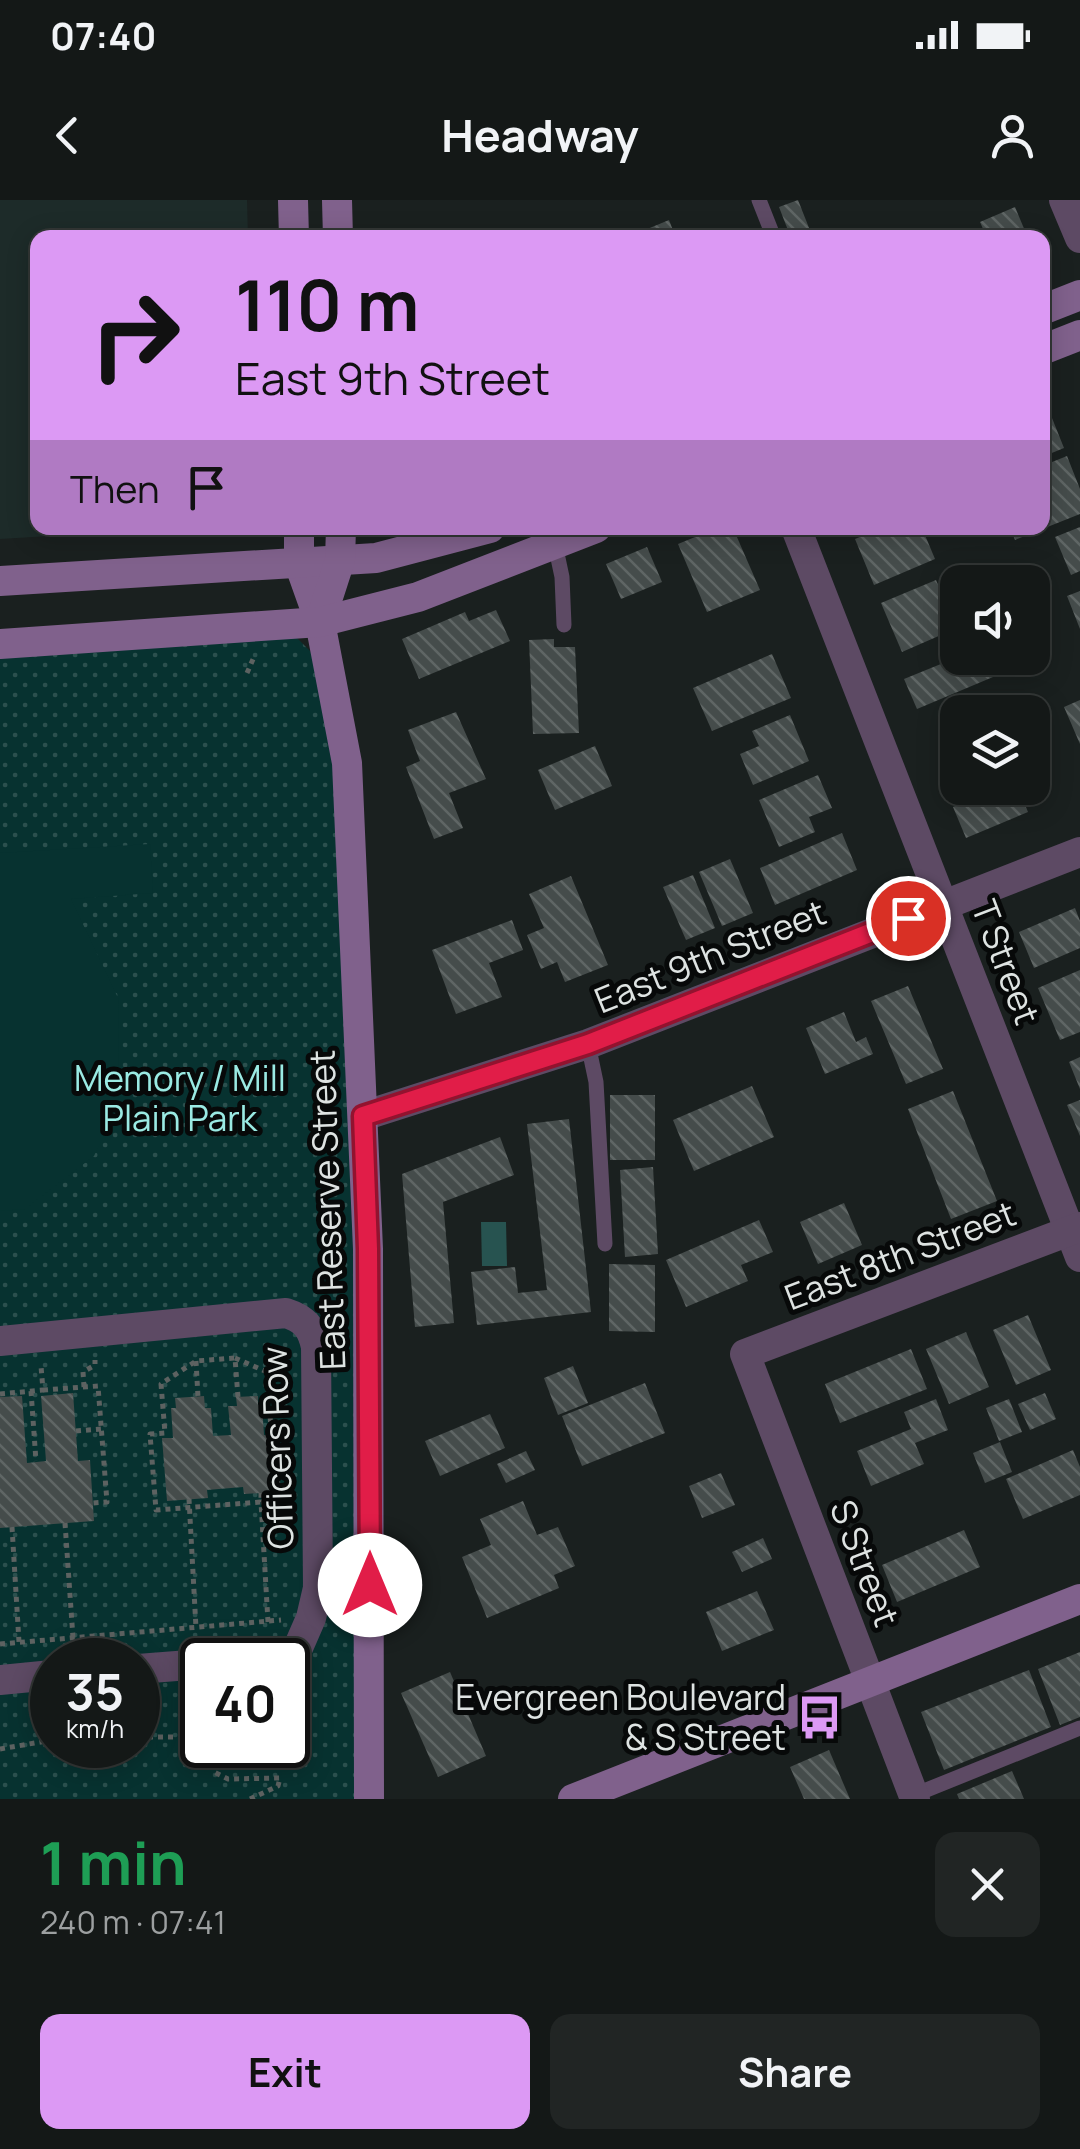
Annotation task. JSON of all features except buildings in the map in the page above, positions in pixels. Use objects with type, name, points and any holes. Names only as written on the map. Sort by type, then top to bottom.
[{"type":"street","points":[[293,200],[294,230]]},
{"type":"street","points":[[338,200],[338,230]]},
{"type":"street","points":[[1064,200],[1080,238]]},
{"type":"street","points":[[1050,307],[1080,295]]},
{"type":"street","points":[[1050,347],[1080,335]]},
{"type":"street","name":"East Reserve Street","points":[[299,535],[299,562],[320,622],[347,763],[368,1249],[369,1799]]},
{"type":"street","name":"East Reserve Street","points":[[320,622],[340,560],[341,535]]},
{"type":"street","points":[[0,581],[376,558],[463,535]]},
{"type":"street","points":[[0,644],[320,622],[418,596],[578,535]]},
{"type":"street","name":"T Street","points":[[799,535],[1077,1238]]},
{"type":"street","name":"East 9th Street","points":[[363,1116],[588,1044],[1080,852]]},
{"type":"street","name":"East 8th Street","points":[[746,1354],[1077,1238]]},
{"type":"street","name":"Officers Row","points":[[0,1341],[286,1314],[300,1318],[311,1329],[316,1347],[319,1577],[302,1638]]},
{"type":"street","name":"S Street","points":[[746,1354],[915,1797]]},
{"type":"street","points":[[573,1799],[1080,1599]]},
{"type":"street","points":[[0,1680],[30,1678]]},
{"type":"lane","points":[[759,200],[771,230]]},
{"type":"lane","points":[[555,544],[562,578],[564,625]]},
{"type":"lane","points":[[588,1044],[596,1082],[605,1244]]},
{"type":"lane","points":[[915,1797],[1080,1728]]},
{"type":"path","points":[[40,1338],[43,1390]]},
{"type":"path","points":[[235,1358],[238,1397]]},
{"type":"path","points":[[285,1464],[283,1428],[269,1431],[267,1372],[235,1358],[196,1361],[161,1384],[168,1434],[150,1434],[156,1510],[287,1500],[286,1482]]},
{"type":"path","points":[[196,1361],[198,1397]]},
{"type":"path","points":[[0,1394],[98,1386],[106,1502],[93,1502]]},
{"type":"path","points":[[31,1391],[36,1462]]},
{"type":"path","points":[[76,1431],[101,1429]]},
{"type":"path","points":[[260,1493],[268,1622]]},
{"type":"path","points":[[188,1499],[196,1628]]},
{"type":"path","points":[[65,1523],[74,1638],[310,1618]]},
{"type":"path","points":[[12,1527],[20,1642]]},
{"type":"path","points":[[0,1644],[30,1641]]},
{"type":"path","points":[[0,1749],[30,1744]]},
{"type":"path","points":[[213,1768],[228,1779],[280,1778],[278,1786],[250,1799]]},
{"type":"shaded area","points":[[0,200],[247,200],[248,230],[30,230],[30,535],[67,535],[0,539]]},
{"type":"shaded area","points":[[481,1222],[506,1222],[507,1266],[482,1266]]},
{"type":"green space","name":"Memory / Mill Plain Park","points":[[297,638],[330,671],[347,763],[369,1799],[0,1799],[0,644]]},
{"type":"green space","points":[[150,844],[153,893],[71,899],[119,1000],[118,1106],[94,1156],[25,1209],[0,1211],[0,853]]},
{"type":"place","name":"Evergreen Boulevard & S Street","points":[[819,1717]]},
{"type":"route","points":[[370,1585],[368,1249],[363,1116],[588,1044],[908,918]]}]
